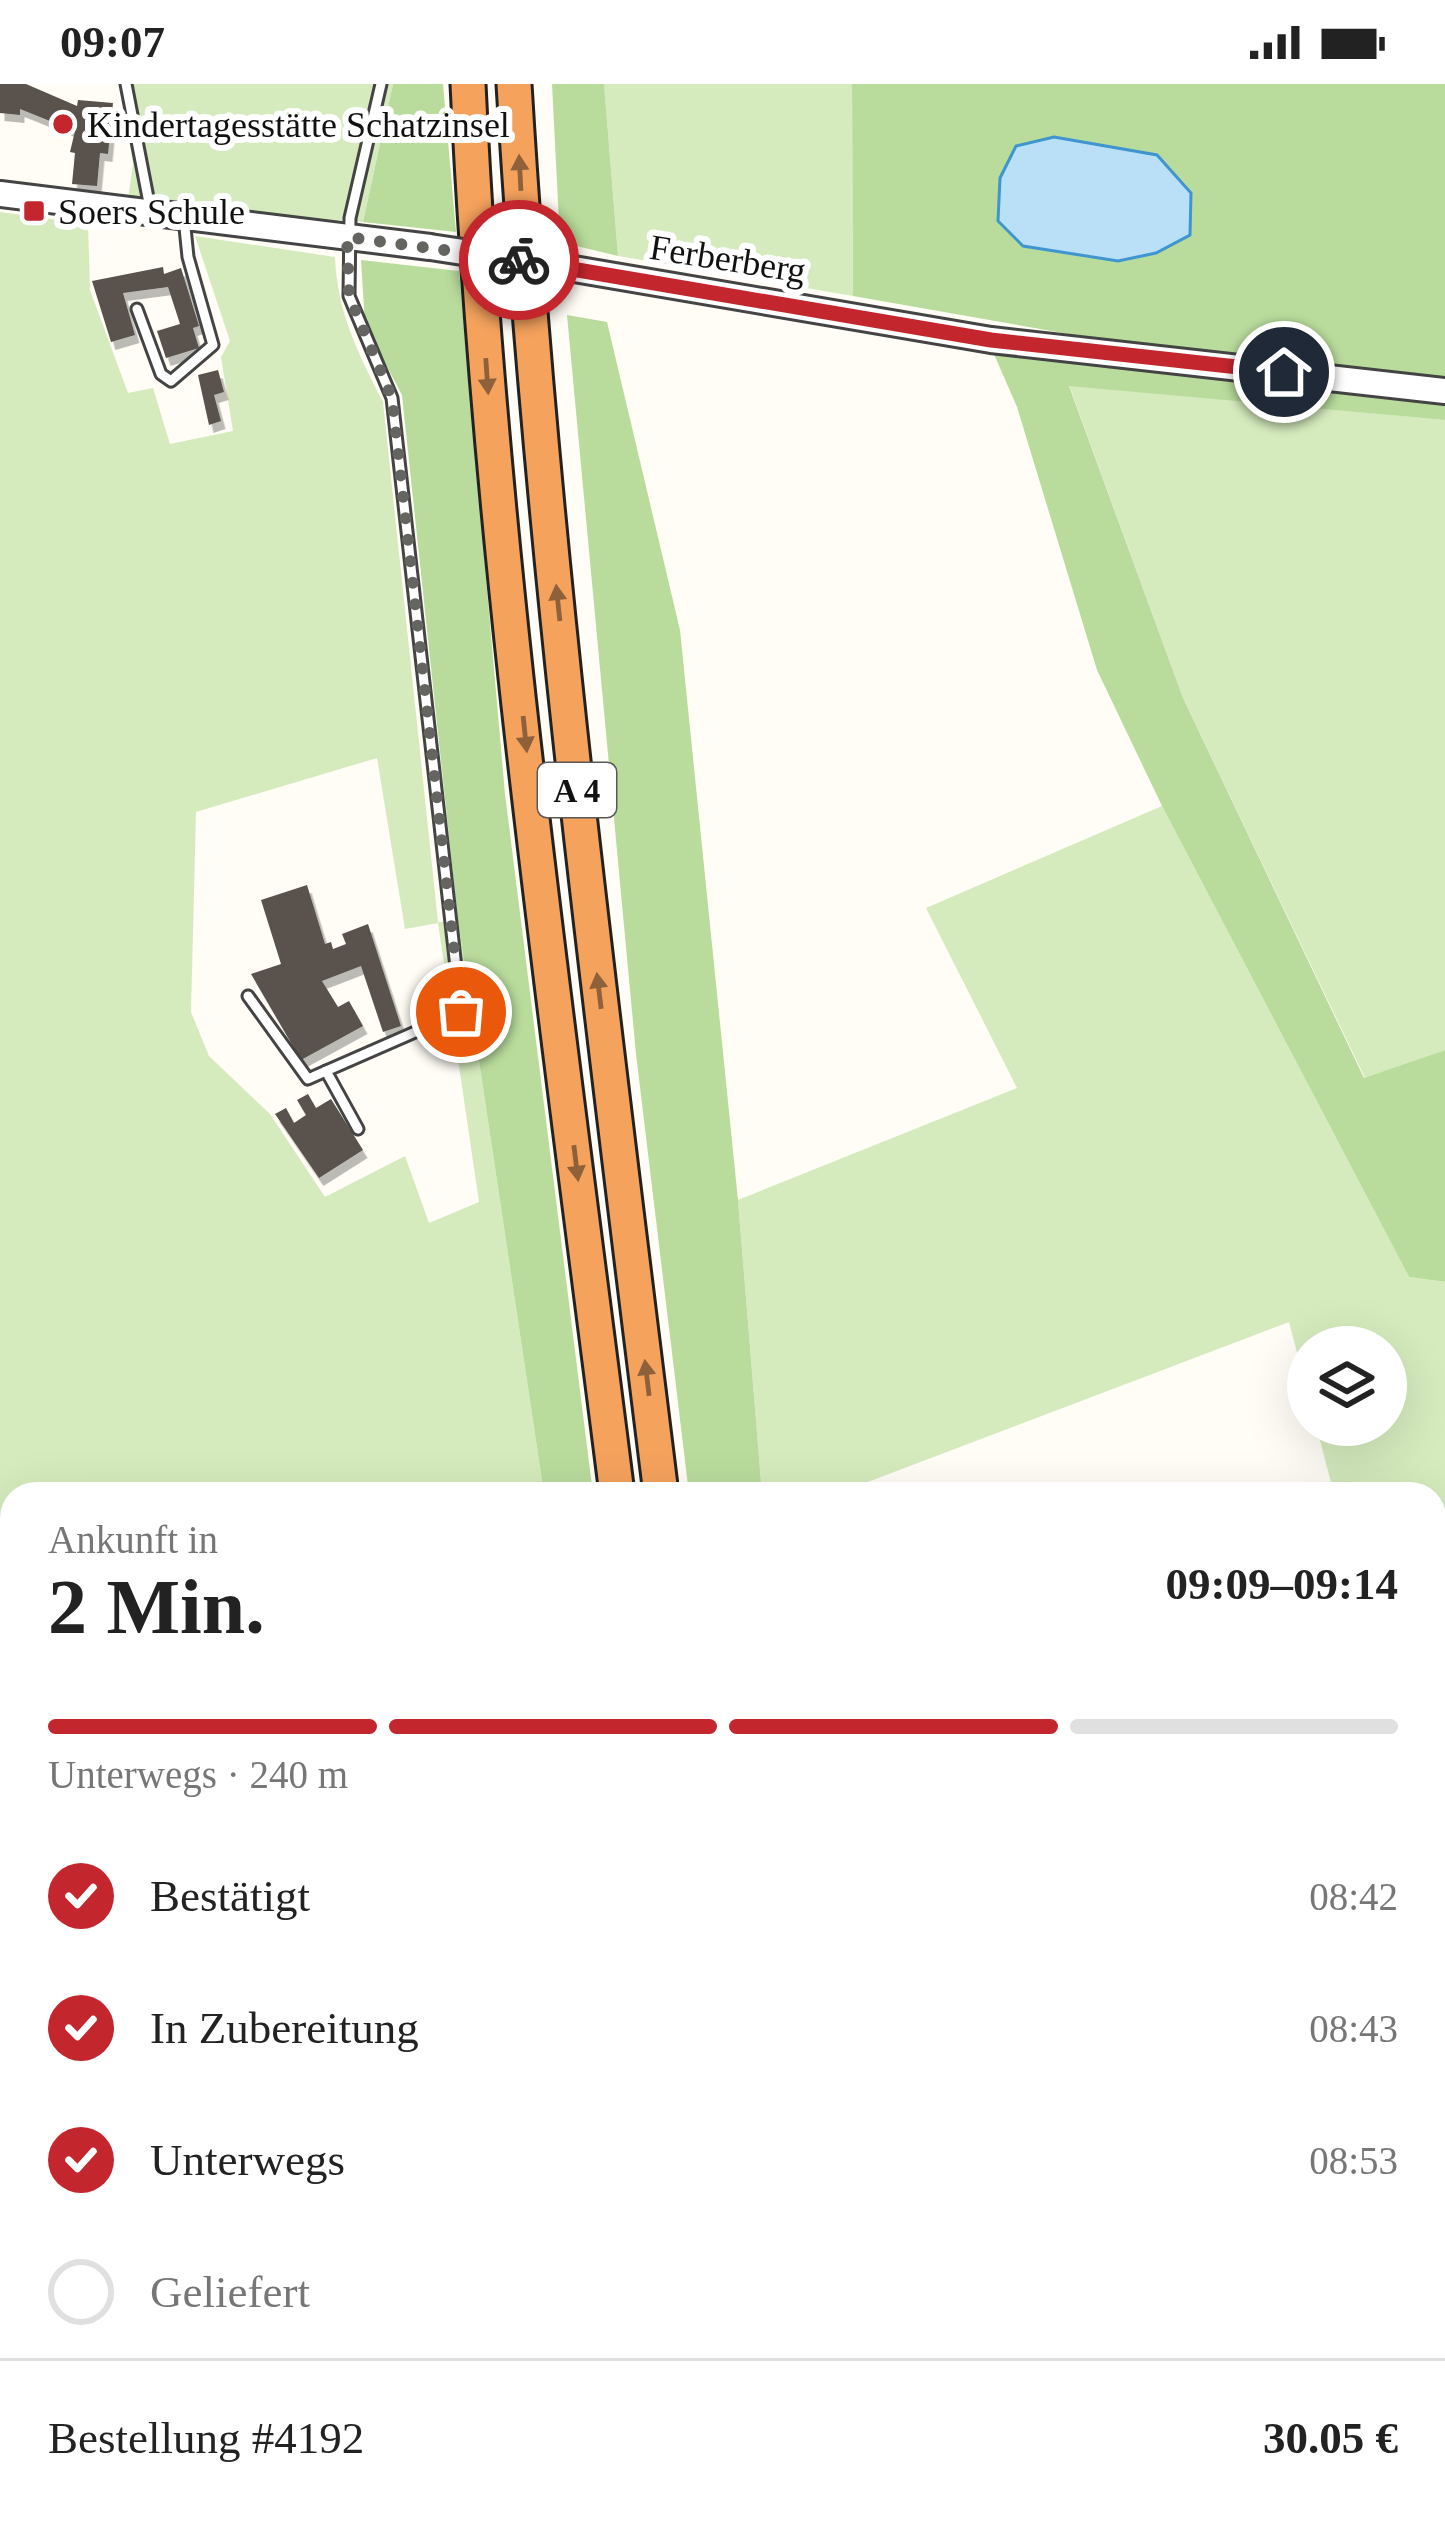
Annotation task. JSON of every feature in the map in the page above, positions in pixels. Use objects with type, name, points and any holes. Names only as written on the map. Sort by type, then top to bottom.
[{"type":"highway","name":"A 4","points":[[468,84],[493,451],[616,1482]]},
{"type":"highway","name":"A 4","points":[[514,84],[531,342],[594,954],[660,1482]]},
{"type":"street","name":"Ferberberg","points":[[0,194],[430,247],[991,340],[1445,391]]},
{"type":"lane","points":[[126,84],[151,214]]},
{"type":"lane","points":[[248,996],[308,1079],[461,1012],[392,398],[349,296],[347,237],[381,84]]},
{"type":"lane","points":[[137,309],[161,374],[171,381],[213,345],[188,257],[184,218]]},
{"type":"lane","points":[[326,1071],[358,1129]]},
{"type":"green space","points":[[120,84],[393,84],[363,222],[127,206],[133,164]]},
{"type":"green space","points":[[393,84],[443,84],[456,232],[363,222]]},
{"type":"green space","points":[[552,84],[604,84],[618,256],[560,242]]},
{"type":"green space","points":[[604,84],[852,84],[853,296],[618,256]]},
{"type":"green space","points":[[852,84],[1445,84],[1445,379],[1074,335],[853,296]]},
{"type":"green space","points":[[0,212],[88,224],[90,290],[128,393],[153,388],[170,444],[233,431],[221,357],[230,341],[195,236],[335,257],[344,314],[383,402],[438,922],[458,921],[542,1482],[0,1482]],"holes":[[[377,758],[405,929],[438,923],[479,1202],[429,1223],[405,1156],[325,1197],[270,1114],[209,1056],[191,1012],[196,812]]]},
{"type":"green space","points":[[361,260],[459,271],[505,794],[591,1482],[542,1482],[458,921],[402,395],[365,325]]},
{"type":"green space","points":[[567,315],[607,322],[680,630],[738,1200],[761,1482],[688,1482],[636,1054]]},
{"type":"green space","points":[[990,345],[1445,403],[1445,420],[1069,386],[1183,698],[1364,1078],[1445,1050],[1445,1282],[1409,1277],[1162,806],[1097,670],[1017,407]]},
{"type":"green space","points":[[1069,385],[1445,420],[1445,1050],[1365,1078],[1183,698]]},
{"type":"green space","points":[[1162,806],[1409,1277],[1445,1282],[1445,1482],[1331,1482],[1321,1446],[1407,1446],[1407,1326],[1290,1326],[1289,1322],[868,1482],[761,1482],[738,1200],[1017,1088],[926,908]]},
{"type":"water","points":[[1054,137],[1157,155],[1191,193],[1190,235],[1156,253],[1118,261],[1023,246],[998,221],[1000,178],[1016,146]]},
{"type":"building","points":[[0,84],[26,84],[77,106],[78,100],[113,103],[108,154],[100,153],[97,186],[72,184],[75,153],[70,152],[75,131],[20,109],[20,115],[0,113]]},
{"type":"building","points":[[163,267],[164,274],[181,268],[199,326],[193,328],[199,348],[166,358],[157,331],[180,324],[168,287],[123,293],[135,335],[111,342],[92,281]]},
{"type":"building","points":[[218,370],[224,392],[214,395],[221,421],[209,425],[198,375]]},
{"type":"building","points":[[307,885],[325,944],[331,942],[333,949],[346,944],[342,934],[368,924],[401,1026],[383,1032],[361,966],[322,981],[338,1007],[349,1001],[363,1026],[301,1060],[251,974],[281,964],[261,900]]},
{"type":"building","points":[[308,1094],[316,1108],[331,1099],[363,1150],[319,1178],[275,1114],[286,1108],[294,1123],[306,1115],[297,1100]]},
{"type":"way so far","points":[[461,1012],[392,398],[349,296],[347,237],[519,260]]},
{"type":"place","name":"Kindertagesstätte Schatzinsel","points":[[63,124]]},
{"type":"place","name":"Soers Schule","points":[[34,211]]},
{"type":"route","points":[[519,260],[991,340],[1284,372]]}]
